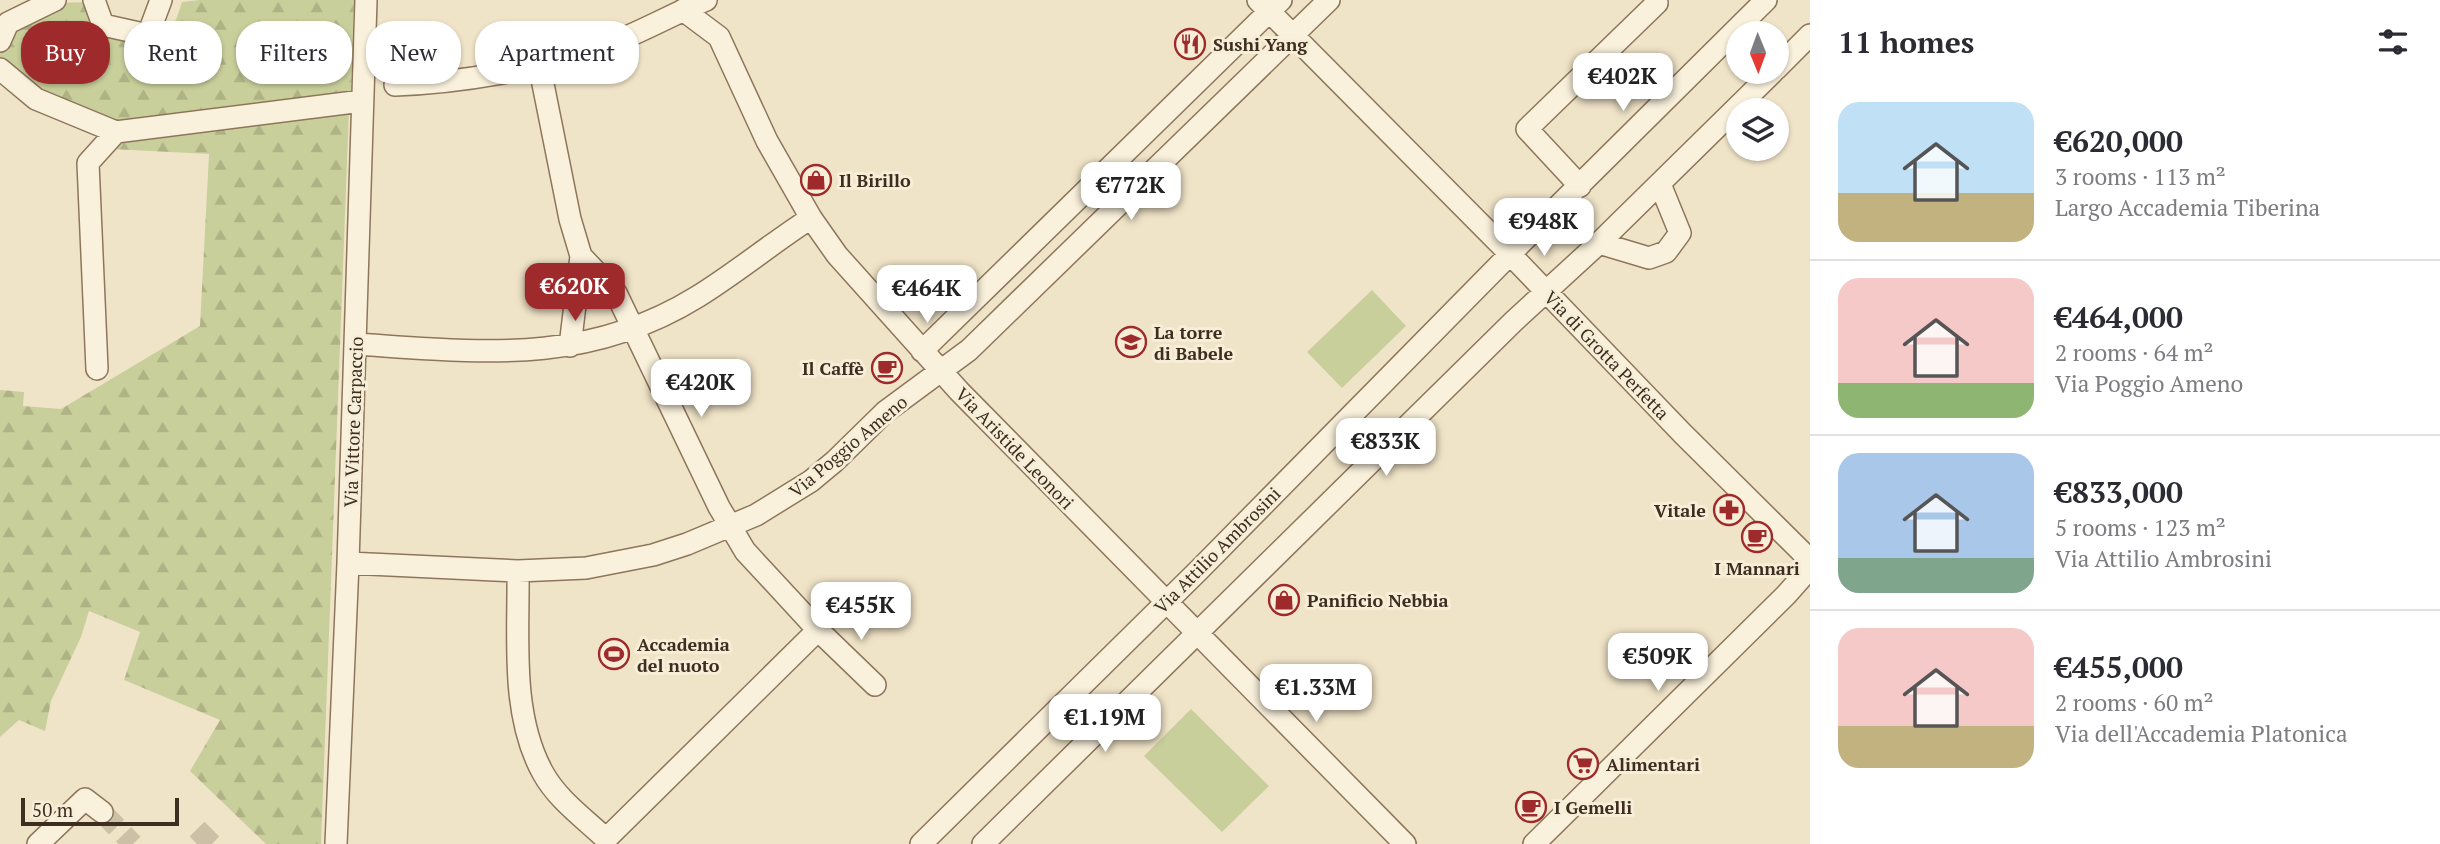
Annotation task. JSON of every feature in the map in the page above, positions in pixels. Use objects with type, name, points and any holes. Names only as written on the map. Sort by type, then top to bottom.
[{"type":"street","points":[[0,41],[8,23],[55,0]]},
{"type":"street","points":[[94,0],[103,25],[148,34],[161,0]]},
{"type":"street","name":"Via Vittore Carpaccio","points":[[336,844],[366,0]]},
{"type":"street","points":[[639,28],[682,5],[706,0]]},
{"type":"street","name":"Via Attilio Ambrosini","points":[[921,844],[1766,0]]},
{"type":"street","name":"Via Poggio Ameno","points":[[348,563],[518,571],[586,568],[642,557],[687,544],[756,516],[811,481],[885,412],[969,351],[1293,35],[1322,1]]},
{"type":"street","points":[[1580,186],[1527,129],[1657,3]]},
{"type":"street","points":[[922,351],[1236,42],[1269,4]]},
{"type":"street","name":"Via di Grotta Perfetta","points":[[1269,4],[1293,35],[1810,560]]},
{"type":"street","name":"Via Aristide Leonori","points":[[682,5],[719,37],[767,141],[811,218],[837,255],[959,391],[1405,844]]},
{"type":"street","points":[[1789,56],[1810,36]]},
{"type":"street","points":[[1236,42],[1254,51],[1259,67]]},
{"type":"street","points":[[0,68],[36,99],[116,131],[362,101]]},
{"type":"street","points":[[395,85],[475,77]]},
{"type":"street","points":[[543,84],[570,219],[581,256],[570,345]]},
{"type":"street","points":[[983,844],[1514,321],[1599,243],[1761,84]]},
{"type":"street","points":[[97,369],[88,163],[116,131]]},
{"type":"street","points":[[1599,243],[1649,258],[1666,252],[1680,233],[1660,184]]},
{"type":"street","points":[[355,344],[518,351],[570,345],[634,328],[697,297],[811,218]]},
{"type":"street","points":[[581,256],[616,293],[730,528],[745,551],[818,630],[875,685]]},
{"type":"street","points":[[947,327],[969,351]]},
{"type":"street","points":[[1534,844],[1786,595],[1810,568]]},
{"type":"street","points":[[518,571],[520,708],[531,745],[543,774],[556,791],[606,839],[818,630]]},
{"type":"street","points":[[38,844],[85,799],[102,812]]},
{"type":"green space","points":[[354,0],[352,61],[352,21],[236,21],[236,84],[351,84],[351,92],[121,124],[38,94],[25,84],[110,84],[110,30],[124,34],[124,84],[222,84],[222,21],[175,21],[182,2]]},
{"type":"green space","points":[[92,2],[99,21],[21,21],[21,81],[0,64],[0,51],[10,25],[51,3]]},
{"type":"green space","points":[[349,110],[321,844],[266,844],[190,771],[220,720],[124,680],[140,632],[89,611],[81,637],[51,701],[45,731],[19,720],[0,737],[0,390],[24,392],[23,406],[61,409],[200,326],[209,154],[111,149],[119,137]]},
{"type":"green space","points":[[1372,290],[1406,326],[1342,388],[1307,352]]},
{"type":"green space","points":[[1191,709],[1269,786],[1222,832],[1144,756]]},
{"type":"tunnel","points":[[102,812],[133,844]]},
{"type":"tunnel","points":[[197,844],[212,829]]},
{"type":"place","name":"Sushi Yang","points":[[1190,44]]},
{"type":"place","name":"Il Birillo","points":[[816,180]]},
{"type":"place","name":"La torre di Babele","points":[[1131,342]]},
{"type":"place","name":"Il Caffè","points":[[887,368]]},
{"type":"place","name":"Vitale","points":[[1729,510]]},
{"type":"place","name":"I Mannari","points":[[1757,537]]},
{"type":"place","name":"Panificio Nebbia","points":[[1284,600]]},
{"type":"place","name":"Accademia del nuoto","points":[[614,654]]},
{"type":"place","name":"Alimentari","points":[[1583,764]]},
{"type":"place","name":"I Gemelli","points":[[1531,807]]}]
